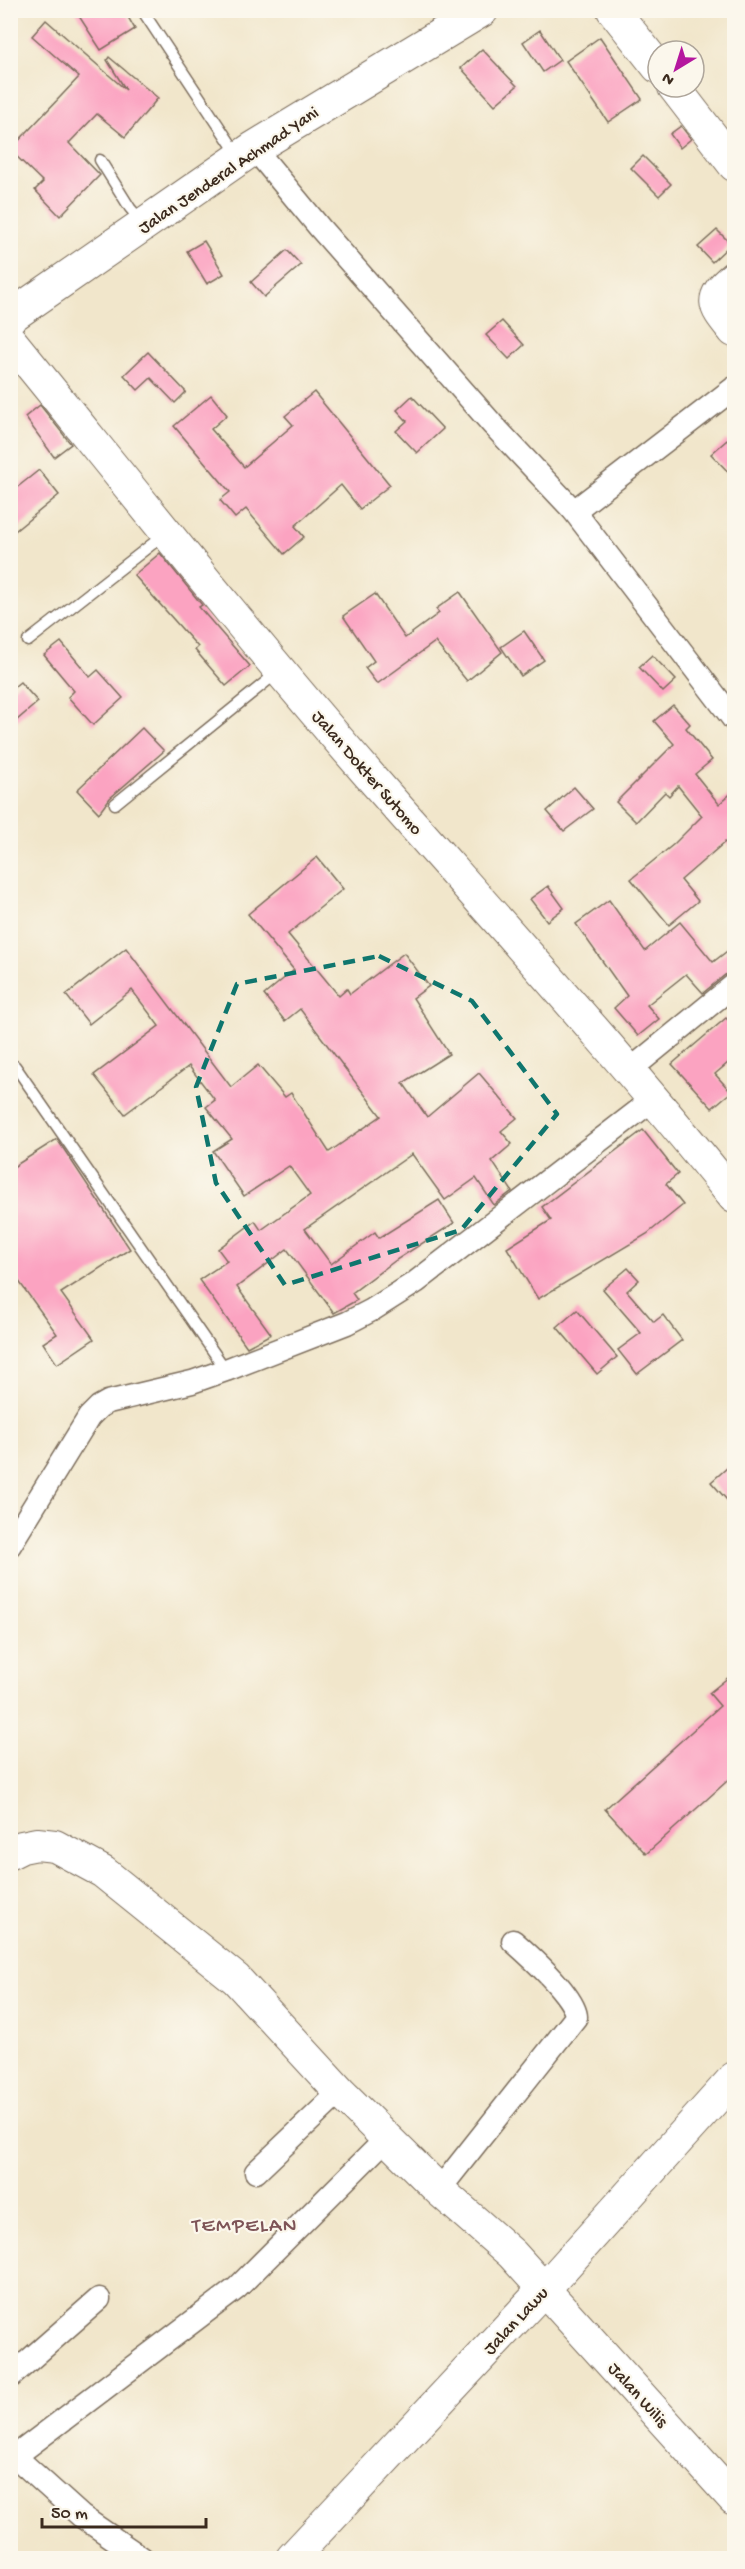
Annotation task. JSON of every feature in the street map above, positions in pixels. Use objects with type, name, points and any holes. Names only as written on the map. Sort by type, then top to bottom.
[{"type":"highway","name":"Jalan Jenderal Achmad Yani","points":[[10,317],[247,153],[482,10]]},
{"type":"main road","points":[[613,10],[646,52]]},
{"type":"main road","points":[[683,99],[735,165]]},
{"type":"main road","points":[[735,277],[722,286],[716,298],[717,308],[735,331]]},
{"type":"main road","name":"Jalan Dokter Sutomo","points":[[10,340],[166,533],[281,670],[369,774],[655,1098],[735,1197]]},
{"type":"main road","name":"Jalan Wilis","points":[[10,1853],[22,1847],[37,1844],[55,1846],[104,1872],[236,1979],[340,2092],[545,2288],[735,2499]]},
{"type":"main road","name":"Jalan Lawu","points":[[292,2559],[545,2288],[735,2078]]},
{"type":"street","points":[[247,153],[327,237],[574,512],[735,720]]},
{"type":"street","points":[[574,512],[735,388]]},
{"type":"street","points":[[630,1070],[735,985]]},
{"type":"street","points":[[10,1545],[90,1417],[99,1407],[108,1402],[192,1382],[347,1323],[407,1287],[655,1098]]},
{"type":"street","points":[[440,2190],[576,2017],[572,2003],[513,1941]]},
{"type":"street","points":[[256,2172],[340,2092]]},
{"type":"street","points":[[138,2557],[81,2516],[12,2456],[237,2288],[387,2138]]},
{"type":"street","points":[[10,2377],[99,2299]]},
{"type":"lane","points":[[142,10],[247,153]]},
{"type":"lane","points":[[100,160],[130,208],[144,224]]},
{"type":"lane","points":[[28,641],[166,533]]},
{"type":"lane","points":[[115,804],[281,670]]},
{"type":"lane","points":[[15,1066],[226,1370]]},
{"type":"highlighted area","points":[[379,956],[472,1001],[557,1114],[461,1230],[285,1285],[216,1183],[196,1087],[237,984]]},
{"type":"building","points":[[75,10],[124,10],[135,29],[101,50]]},
{"type":"building","points":[[46,20],[126,90],[107,60],[109,57],[158,98],[125,137],[97,114],[69,143],[100,175],[60,216],[35,190],[43,182],[10,150],[79,77],[32,36]]},
{"type":"building","points":[[540,30],[560,60],[543,72],[523,42]]},
{"type":"building","points":[[600,37],[642,99],[608,122],[566,61]]},
{"type":"building","points":[[482,49],[517,86],[495,105],[461,68]]},
{"type":"building","points":[[681,126],[691,139],[680,148],[670,134]]},
{"type":"building","points":[[643,156],[671,184],[659,196],[631,168]]},
{"type":"building","points":[[717,230],[731,244],[712,262],[698,247]]},
{"type":"building","points":[[204,241],[224,274],[207,284],[187,251]]},
{"type":"building","points":[[287,250],[301,265],[264,297],[251,282]]},
{"type":"building","points":[[502,321],[524,345],[509,359],[486,335]]},
{"type":"building","points":[[148,352],[186,392],[175,403],[151,378],[138,390],[124,375]]},
{"type":"building","points":[[314,392],[390,485],[360,509],[341,485],[295,526],[304,537],[284,554],[246,509],[235,518],[220,500],[230,492],[174,426],[211,395],[227,415],[211,429],[244,467],[293,425],[285,416]]},
{"type":"building","points":[[412,396],[443,429],[417,453],[396,431],[407,421],[397,410]]},
{"type":"building","points":[[40,405],[71,444],[54,457],[25,417]]},
{"type":"building","points":[[727,440],[735,449],[735,479],[711,454]]},
{"type":"building","points":[[39,470],[59,495],[10,535],[10,493]]},
{"type":"building","points":[[160,553],[202,605],[199,607],[250,666],[226,686],[195,650],[198,647],[134,575]]},
{"type":"building","points":[[460,592],[502,652],[467,681],[435,642],[377,684],[365,668],[374,661],[343,616],[375,594],[405,638],[439,613],[436,609]]},
{"type":"building","points":[[524,631],[544,660],[521,676],[501,647]]},
{"type":"building","points":[[61,642],[90,677],[98,670],[123,698],[93,725],[68,697],[74,691],[44,655]]},
{"type":"building","points":[[652,655],[676,680],[663,692],[639,667]]},
{"type":"building","points":[[20,682],[38,702],[10,726],[10,690]]},
{"type":"building","points":[[673,705],[690,724],[686,728],[712,760],[695,774],[719,804],[735,790],[735,851],[725,842],[681,880],[698,901],[669,925],[631,879],[674,844],[702,816],[678,786],[669,796],[665,792],[636,822],[616,802],[674,744],[654,721]]},
{"type":"building","points":[[142,728],[164,751],[110,798],[99,813],[77,790]]},
{"type":"building","points":[[574,787],[593,809],[564,831],[547,811]]},
{"type":"building","points":[[317,857],[343,889],[288,934],[339,996],[347,989],[350,994],[404,953],[429,986],[413,998],[449,1054],[403,1083],[427,1117],[479,1073],[517,1118],[501,1131],[512,1144],[492,1161],[512,1191],[494,1205],[476,1178],[445,1200],[412,1154],[305,1229],[331,1264],[375,1232],[379,1238],[439,1200],[454,1223],[396,1260],[352,1293],[357,1300],[334,1313],[287,1249],[237,1287],[271,1334],[247,1347],[199,1280],[227,1261],[218,1249],[255,1221],[261,1230],[310,1195],[289,1166],[244,1196],[213,1151],[232,1139],[206,1107],[215,1100],[189,1066],[125,1114],[94,1075],[159,1026],[132,990],[89,1024],[66,995],[126,948],[231,1087],[258,1065],[285,1097],[291,1093],[329,1152],[381,1116],[300,1009],[285,1021],[264,995],[294,970],[248,914]]},
{"type":"building","points":[[548,886],[564,908],[547,921],[530,899]]},
{"type":"building","points":[[609,900],[645,951],[680,922],[713,962],[735,945],[735,972],[725,975],[703,993],[686,974],[647,1005],[659,1019],[638,1036],[614,1008],[627,996],[576,924]]},
{"type":"building","points":[[726,1018],[735,1027],[735,1057],[715,1074],[731,1092],[712,1108],[672,1064]]},
{"type":"building","points":[[643,1130],[678,1174],[666,1184],[683,1205],[647,1234],[538,1299],[507,1248],[551,1220],[542,1207]]},
{"type":"building","points":[[57,1139],[130,1249],[61,1293],[94,1339],[57,1364],[43,1343],[57,1334],[10,1269],[10,1169]]},
{"type":"building","points":[[628,1268],[639,1280],[627,1291],[654,1322],[663,1315],[682,1340],[637,1374],[618,1350],[641,1333],[603,1289]]},
{"type":"building","points":[[577,1310],[617,1357],[597,1374],[557,1327]]},
{"type":"building","points":[[735,1461],[735,1509],[711,1482]]},
{"type":"building","points":[[735,1672],[735,1774],[646,1854],[605,1809],[720,1706],[709,1693]]},
{"type":"district","name":"TEMPELAN","points":[[245,2224]]}]
